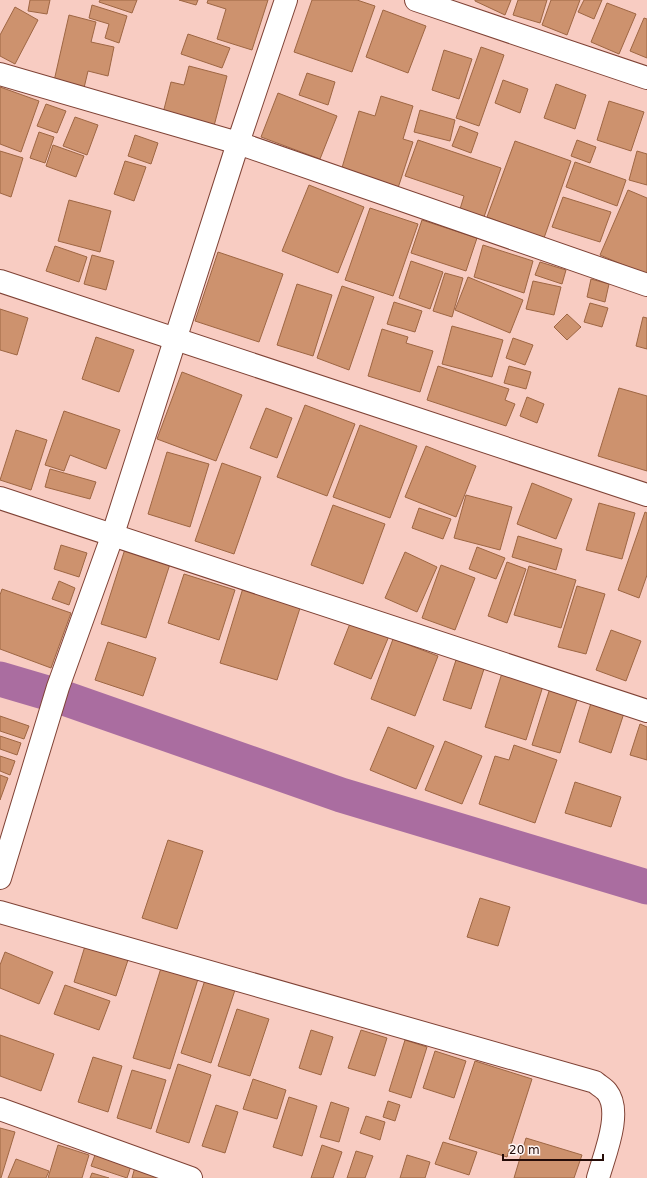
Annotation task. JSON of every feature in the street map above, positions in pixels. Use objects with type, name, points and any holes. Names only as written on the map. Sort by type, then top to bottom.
[{"type":"street","points":[[0,878],[58,686],[113,534],[238,143],[286,0]]},
{"type":"street","points":[[416,0],[647,78]]},
{"type":"street","points":[[0,74],[238,143],[647,285]]},
{"type":"street","points":[[0,281],[647,495]]},
{"type":"street","points":[[0,498],[647,711]]},
{"type":"street","points":[[0,912],[595,1082],[607,1092],[613,1104],[613,1128],[598,1178]]},
{"type":"street","points":[[0,1109],[191,1178]]},
{"type":"building","points":[[30,0],[50,0],[47,14],[28,11]]},
{"type":"building","points":[[100,0],[137,0],[132,13],[99,2]]},
{"type":"building","points":[[179,0],[198,0],[196,5]]},
{"type":"building","points":[[208,0],[268,0],[252,50],[217,39],[226,9],[207,3]]},
{"type":"building","points":[[312,0],[357,0],[375,6],[352,72],[294,52]]},
{"type":"building","points":[[475,0],[511,0],[505,15]]},
{"type":"building","points":[[518,0],[547,0],[540,23],[513,15]]},
{"type":"building","points":[[551,0],[580,0],[567,35],[542,25]]},
{"type":"building","points":[[584,0],[602,0],[594,19],[578,12]]},
{"type":"building","points":[[607,3],[636,14],[619,54],[591,42]]},
{"type":"building","points":[[92,5],[127,16],[119,43],[105,38],[109,24],[89,18]]},
{"type":"building","points":[[15,7],[38,20],[15,64],[0,56],[0,35]]},
{"type":"building","points":[[383,10],[426,26],[408,73],[366,57]]},
{"type":"building","points":[[69,15],[96,22],[91,42],[114,47],[108,76],[88,71],[84,88],[54,81]]},
{"type":"building","points":[[644,18],[647,19],[647,58],[630,51]]},
{"type":"building","points":[[188,34],[230,48],[222,68],[181,54]]},
{"type":"building","points":[[481,47],[504,55],[479,126],[456,118]]},
{"type":"building","points":[[444,50],[472,59],[459,99],[432,90]]},
{"type":"building","points":[[189,66],[227,76],[214,126],[163,113],[171,82],[184,85]]},
{"type":"building","points":[[307,73],[335,82],[328,105],[299,95]]},
{"type":"building","points":[[503,80],[528,89],[520,113],[495,103]]},
{"type":"building","points":[[556,84],[586,95],[575,129],[544,118]]},
{"type":"building","points":[[0,87],[39,101],[21,152],[0,144]]},
{"type":"building","points":[[278,93],[337,116],[320,159],[261,137]]},
{"type":"building","points":[[381,96],[413,106],[403,139],[413,142],[398,188],[341,171],[359,111],[375,116]]},
{"type":"building","points":[[609,101],[644,112],[631,151],[597,140]]},
{"type":"building","points":[[46,104],[66,111],[57,133],[37,126]]},
{"type":"building","points":[[420,110],[455,120],[450,141],[414,132]]},
{"type":"building","points":[[75,117],[98,125],[87,155],[63,146]]},
{"type":"building","points":[[460,126],[478,133],[471,153],[452,146]]},
{"type":"building","points":[[39,132],[54,137],[45,163],[30,158]]},
{"type":"building","points":[[135,135],[158,143],[151,164],[128,156]]},
{"type":"building","points":[[418,140],[501,168],[484,217],[460,209],[464,196],[405,176]]},
{"type":"building","points":[[577,140],[596,147],[590,163],[571,156]]},
{"type":"building","points":[[515,141],[571,161],[544,238],[487,217]]},
{"type":"building","points":[[53,145],[84,156],[76,177],[46,166]]},
{"type":"building","points":[[0,151],[23,158],[11,197],[0,193]]},
{"type":"building","points":[[637,151],[647,154],[647,185],[629,180]]},
{"type":"building","points":[[125,161],[146,167],[134,201],[114,194]]},
{"type":"building","points":[[575,162],[626,180],[617,206],[566,187]]},
{"type":"building","points":[[309,185],[364,207],[338,273],[282,251]]},
{"type":"building","points":[[628,190],[647,198],[647,275],[600,255]]},
{"type":"building","points":[[563,197],[611,212],[600,242],[552,227]]},
{"type":"building","points":[[69,200],[111,211],[100,252],[58,241]]},
{"type":"building","points":[[370,208],[418,224],[393,296],[345,280]]},
{"type":"building","points":[[422,220],[477,238],[466,271],[411,253]]},
{"type":"building","points":[[483,245],[533,261],[524,293],[474,277]]},
{"type":"building","points":[[55,246],[87,257],[79,282],[46,271]]},
{"type":"building","points":[[218,252],[283,274],[259,342],[195,321]]},
{"type":"building","points":[[92,255],[114,261],[106,290],[84,284]]},
{"type":"building","points":[[411,261],[443,272],[430,309],[399,298]]},
{"type":"building","points":[[540,262],[566,270],[562,284],[535,275]]},
{"type":"building","points":[[445,273],[463,278],[452,317],[433,311]]},
{"type":"building","points":[[468,277],[523,300],[510,333],[455,310]]},
{"type":"building","points":[[591,279],[609,284],[605,302],[587,297]]},
{"type":"building","points":[[533,281],[561,287],[554,315],[526,309]]},
{"type":"building","points":[[297,284],[332,295],[313,356],[277,345]]},
{"type":"building","points":[[342,286],[374,297],[349,370],[317,358]]},
{"type":"building","points":[[394,302],[422,311],[415,332],[387,324]]},
{"type":"building","points":[[590,303],[608,308],[602,327],[584,322]]},
{"type":"building","points":[[0,309],[28,318],[17,355],[0,350]]},
{"type":"building","points":[[567,314],[581,327],[567,340],[554,327]]},
{"type":"building","points":[[643,317],[647,318],[647,349],[636,346]]},
{"type":"building","points":[[452,326],[503,340],[492,377],[442,364]]},
{"type":"building","points":[[382,329],[408,337],[406,343],[433,351],[420,392],[368,376]]},
{"type":"building","points":[[96,337],[134,350],[119,392],[82,379]]},
{"type":"building","points":[[513,338],[533,345],[525,365],[506,358]]},
{"type":"building","points":[[438,366],[509,389],[505,400],[515,404],[506,426],[427,400]]},
{"type":"building","points":[[509,366],[531,372],[526,389],[504,383]]},
{"type":"building","points":[[182,372],[242,395],[216,461],[157,439]]},
{"type":"building","points":[[619,388],[647,396],[647,471],[598,456]]},
{"type":"building","points":[[527,397],[544,404],[537,423],[520,416]]},
{"type":"building","points":[[305,405],[355,424],[327,496],[277,477]]},
{"type":"building","points":[[266,408],[292,418],[277,458],[250,448]]},
{"type":"building","points":[[64,411],[120,430],[106,469],[70,455],[64,471],[45,465]]},
{"type":"building","points":[[360,425],[417,446],[390,518],[333,497]]},
{"type":"building","points":[[16,430],[47,440],[31,490],[0,480]]},
{"type":"building","points":[[426,446],[476,466],[456,517],[405,497]]},
{"type":"building","points":[[167,452],[209,464],[190,527],[148,514]]},
{"type":"building","points":[[222,463],[261,477],[234,554],[195,541]]},
{"type":"building","points":[[50,469],[96,482],[90,499],[45,487]]},
{"type":"building","points":[[532,483],[572,499],[556,539],[517,524]]},
{"type":"building","points":[[466,495],[512,507],[500,550],[454,538]]},
{"type":"building","points":[[599,503],[635,513],[622,559],[586,550]]},
{"type":"building","points":[[333,505],[385,524],[363,584],[311,565]]},
{"type":"building","points":[[419,508],[451,519],[443,539],[412,528]]},
{"type":"building","points":[[645,512],[647,513],[647,575],[639,598],[618,590]]},
{"type":"building","points":[[518,536],[562,549],[556,570],[512,557]]},
{"type":"building","points":[[61,545],[87,553],[79,577],[54,569]]},
{"type":"building","points":[[477,547],[505,558],[496,579],[469,569]]},
{"type":"building","points":[[125,549],[170,564],[146,638],[101,624]]},
{"type":"building","points":[[405,552],[437,567],[417,612],[385,598]]},
{"type":"building","points":[[507,562],[526,569],[507,623],[488,616]]},
{"type":"building","points":[[441,565],[475,578],[455,630],[422,618]]},
{"type":"building","points":[[529,566],[576,580],[561,628],[514,615]]},
{"type":"building","points":[[184,574],[235,590],[219,640],[168,623]]},
{"type":"building","points":[[59,581],[75,588],[69,605],[52,599]]},
{"type":"building","points":[[577,586],[605,594],[586,654],[558,647]]},
{"type":"building","points":[[243,588],[301,605],[277,680],[220,663]]},
{"type":"building","points":[[2,589],[71,613],[51,668],[0,649],[0,595]]},
{"type":"building","points":[[351,621],[389,636],[371,679],[334,664]]},
{"type":"building","points":[[611,630],[641,641],[626,681],[596,670]]},
{"type":"building","points":[[393,639],[438,656],[415,716],[371,699]]},
{"type":"building","points":[[108,642],[156,658],[143,696],[95,680]]},
{"type":"building","points":[[456,660],[484,669],[471,709],[443,700]]},
{"type":"building","points":[[502,673],[543,686],[526,740],[485,727]]},
{"type":"building","points":[[551,685],[579,694],[560,753],[532,745]]},
{"type":"building","points":[[591,703],[624,713],[611,753],[579,742]]},
{"type":"building","points":[[0,716],[29,726],[24,739],[0,731]]},
{"type":"building","points":[[640,724],[647,727],[647,760],[630,755]]},
{"type":"building","points":[[388,727],[434,746],[416,789],[370,770]]},
{"type":"building","points":[[0,736],[21,743],[17,755],[0,749]]},
{"type":"building","points":[[445,741],[482,756],[462,804],[425,790]]},
{"type":"building","points":[[514,745],[557,760],[535,823],[479,804],[495,756],[509,760]]},
{"type":"building","points":[[0,756],[15,761],[10,775],[0,771]]},
{"type":"building","points":[[0,775],[8,778],[0,800]]},
{"type":"building","points":[[575,782],[621,797],[611,827],[565,813]]},
{"type":"building","points":[[168,840],[203,851],[177,929],[142,918]]},
{"type":"building","points":[[480,898],[510,907],[498,946],[467,937]]},
{"type":"building","points":[[85,946],[128,960],[116,996],[74,982]]},
{"type":"building","points":[[5,952],[53,972],[39,1004],[0,988],[0,965]]},
{"type":"building","points":[[161,968],[198,979],[170,1069],[133,1058]]},
{"type":"building","points":[[205,980],[235,990],[211,1063],[181,1053]]},
{"type":"building","points":[[65,985],[110,1001],[99,1030],[54,1014]]},
{"type":"building","points":[[237,1009],[269,1019],[250,1076],[218,1066]]},
{"type":"building","points":[[311,1030],[333,1037],[321,1075],[299,1068]]},
{"type":"building","points":[[361,1030],[387,1038],[375,1076],[348,1068]]},
{"type":"building","points":[[0,1035],[54,1054],[41,1091],[0,1076]]},
{"type":"building","points":[[405,1040],[427,1047],[411,1098],[389,1091]]},
{"type":"building","points":[[435,1051],[466,1061],[454,1098],[423,1088]]},
{"type":"building","points":[[93,1057],[122,1066],[108,1112],[78,1102]]},
{"type":"building","points":[[475,1061],[532,1079],[507,1157],[449,1139]]},
{"type":"building","points":[[178,1064],[211,1075],[189,1143],[156,1132]]},
{"type":"building","points":[[132,1070],[166,1080],[151,1129],[117,1118]]},
{"type":"building","points":[[253,1079],[286,1090],[277,1119],[243,1109]]},
{"type":"building","points":[[289,1097],[317,1106],[302,1156],[273,1147]]},
{"type":"building","points":[[388,1101],[400,1105],[395,1121],[383,1117]]},
{"type":"building","points":[[331,1102],[349,1108],[339,1142],[320,1137]]},
{"type":"building","points":[[216,1105],[238,1112],[225,1153],[202,1146]]},
{"type":"building","points":[[366,1116],[385,1122],[380,1140],[360,1133]]},
{"type":"building","points":[[0,1128],[15,1132],[1,1178],[0,1178]]},
{"type":"building","points":[[526,1138],[582,1155],[574,1178],[514,1178]]},
{"type":"building","points":[[443,1142],[477,1152],[469,1175],[435,1164]]},
{"type":"building","points":[[58,1145],[89,1155],[82,1178],[48,1178]]},
{"type":"building","points":[[322,1145],[342,1152],[333,1178],[311,1178]]},
{"type":"building","points":[[356,1151],[373,1156],[365,1178],[347,1178]]},
{"type":"building","points":[[95,1155],[131,1166],[127,1178],[91,1166]]},
{"type":"building","points":[[407,1155],[430,1162],[425,1178],[400,1178]]},
{"type":"building","points":[[16,1159],[49,1171],[46,1178],[8,1178]]},
{"type":"building","points":[[135,1167],[165,1178],[132,1178]]},
{"type":"building","points":[[92,1173],[109,1178],[90,1178]]},
{"type":"waterway","points":[[0,679],[61,697],[341,795],[647,887]]}]
